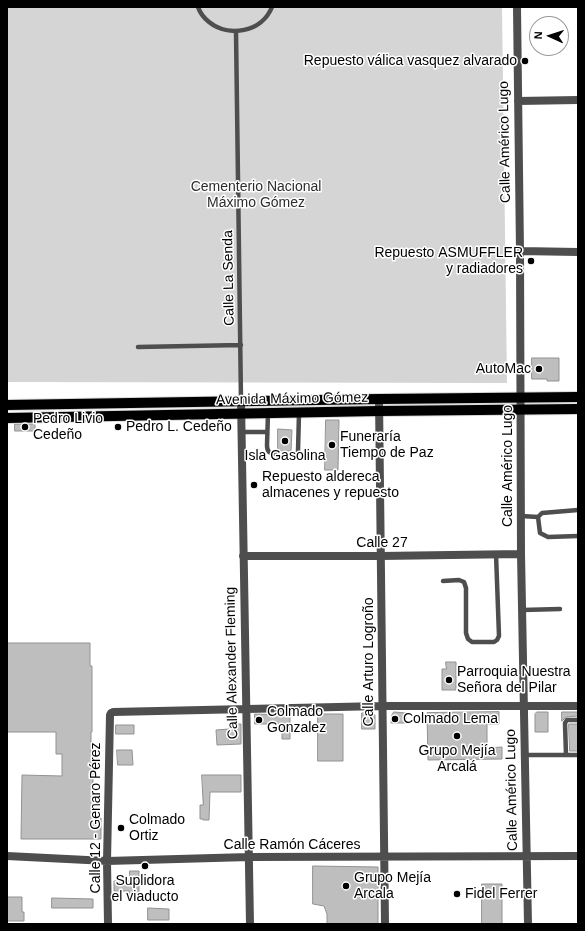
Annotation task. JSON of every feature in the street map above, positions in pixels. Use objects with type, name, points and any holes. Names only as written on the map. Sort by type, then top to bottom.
[{"type":"main road","name":"Avenida Máximo Gómez","points":[[7,405],[578,397]]},
{"type":"main road","name":"Avenida Máximo Gómez","points":[[7,418],[578,409]]},
{"type":"street","name":"Calle Américo Lugo","points":[[517,7],[520,251],[521,554],[528,924]]},
{"type":"street","points":[[518,101],[578,100]]},
{"type":"street","points":[[520,251],[578,252]]},
{"type":"street","name":"Calle Arturo Logroño","points":[[379,399],[385,924]]},
{"type":"street","name":"Calle Alexander Fleming","points":[[241,401],[250,924]]},
{"type":"street","name":"Calle 27","points":[[244,556],[521,554]]},
{"type":"street","points":[[246,709],[382,706],[578,706]]},
{"type":"street","name":"Calle 12 - Genaro Pérez","points":[[108,924],[107,861],[110,713],[246,709]]},
{"type":"street","name":"Calle Ramón Cáceres","points":[[7,856],[107,861],[249,858],[578,856]]},
{"type":"lane","points":[[198,7],[204,18],[214,26],[224,30],[236,32],[249,29],[260,23],[270,14],[272,7]]},
{"type":"lane","name":"Calle La Senda","points":[[236,32],[241,401]]},
{"type":"lane","points":[[138,347],[240,345]]},
{"type":"lane","points":[[268,413],[266,446],[268,450],[270,453],[274,454],[295,455],[297,454],[299,413]]},
{"type":"lane","points":[[242,432],[267,432]]},
{"type":"lane","points":[[578,510],[542,512],[538,517],[540,533],[548,537],[578,536]]},
{"type":"lane","points":[[521,516],[538,517]]},
{"type":"lane","points":[[443,581],[459,580],[464,582],[466,588],[466,633],[468,639],[472,642],[494,642],[499,636],[496,554]]},
{"type":"lane","points":[[522,610],[560,610]]},
{"type":"lane","points":[[566,755],[565,723],[567,720],[578,720]]},
{"type":"lane","points":[[525,755],[578,755]]},
{"type":"green space","name":"Cementerio Nacional Máximo Gómez","points":[[7,7],[502,7],[507,383],[7,382]]},
{"type":"building","points":[[532,358],[559,358],[559,381],[532,379]]},
{"type":"building","name":"Funeraría Tiempo de Paz","points":[[326,420],[339,420],[338,470],[325,470]]},
{"type":"building","name":"Pedro Livio Cedeño","points":[[15,424],[35,424],[35,431],[15,431]]},
{"type":"building","name":"Isla Gasolina","points":[[278,429],[292,430],[291,451],[278,451]]},
{"type":"building","points":[[7,643],[90,643],[90,666],[92,666],[91,754],[93,754],[93,818],[101,818],[101,839],[21,839],[22,775],[62,776],[62,754],[56,754],[56,732],[7,732]]},
{"type":"building","name":"Parroquia Nuestra Señora del Pilar","points":[[446,662],[456,662],[456,690],[442,690],[442,669],[446,669]]},
{"type":"building","points":[[394,712],[406,713],[406,723],[391,723]]},
{"type":"building","name":"Grupo Mejía Arcalá","points":[[499,712],[499,724],[487,724],[487,748],[502,747],[502,759],[428,760],[427,713]]},
{"type":"building","points":[[537,712],[548,712],[548,732],[535,732],[535,714]]},
{"type":"building","points":[[562,712],[578,712],[578,716],[566,717],[562,721]]},
{"type":"building","points":[[362,713],[373,713],[375,715],[375,729],[362,729]]},
{"type":"building","points":[[255,714],[290,714],[290,739],[282,739],[282,724],[255,724]]},
{"type":"building","points":[[318,714],[343,714],[343,761],[318,761]]},
{"type":"building","points":[[229,724],[241,724],[241,744],[217,745],[216,730],[229,729]]},
{"type":"building","points":[[569,724],[578,724],[578,751],[570,751]]},
{"type":"building","points":[[116,725],[134,725],[134,734],[116,734]]},
{"type":"building","points":[[117,750],[132,750],[133,765],[118,765]]},
{"type":"building","points":[[202,775],[241,775],[241,792],[210,792],[209,820],[200,819],[200,805],[203,805]]},
{"type":"building","name":"Grupo Mejía Arcala","points":[[313,866],[378,867],[378,924],[327,924],[327,914],[324,906],[313,904]]},
{"type":"building","points":[[130,871],[139,871],[139,896],[129,896],[129,891],[114,891],[114,881],[129,881]]},
{"type":"building","points":[[482,884],[502,884],[502,924],[482,924]]},
{"type":"building","points":[[7,897],[22,897],[22,912],[24,912],[24,921],[7,921]]},
{"type":"building","points":[[52,898],[93,899],[93,908],[52,908]]},
{"type":"building","points":[[148,908],[169,909],[169,920],[148,920]]},
{"type":"place","name":"Repuesto válica vasquez alvarado","points":[[525,61]]},
{"type":"place","name":"Repuesto ASMUFFLER y radiadores","points":[[531,261]]},
{"type":"place","name":"AutoMac","points":[[539,369]]},
{"type":"place","name":"Pedro Livio Cedeño","points":[[25,427]]},
{"type":"place","name":"Pedro L. Cedeño","points":[[118,427]]},
{"type":"place","name":"Isla Gasolina","points":[[285,441]]},
{"type":"place","name":"Funeraría Tiempo de Paz","points":[[332,445]]},
{"type":"place","name":"Repuesto aldereca almacenes y repuesto","points":[[254,485]]},
{"type":"place","name":"Parroquia Nuestra Señora del Pilar","points":[[449,680]]},
{"type":"place","name":"Colmado Lema","points":[[395,719]]},
{"type":"place","name":"Colmado Gonzalez","points":[[259,720]]},
{"type":"place","name":"Grupo Mejía Arcalá","points":[[457,736]]},
{"type":"place","name":"Colmado Ortiz","points":[[121,828]]},
{"type":"place","name":"Suplidora el viaducto","points":[[145,866]]},
{"type":"place","name":"Grupo Mejía Arcala","points":[[346,886]]},
{"type":"place","name":"Fidel Ferrer","points":[[457,894]]}]
